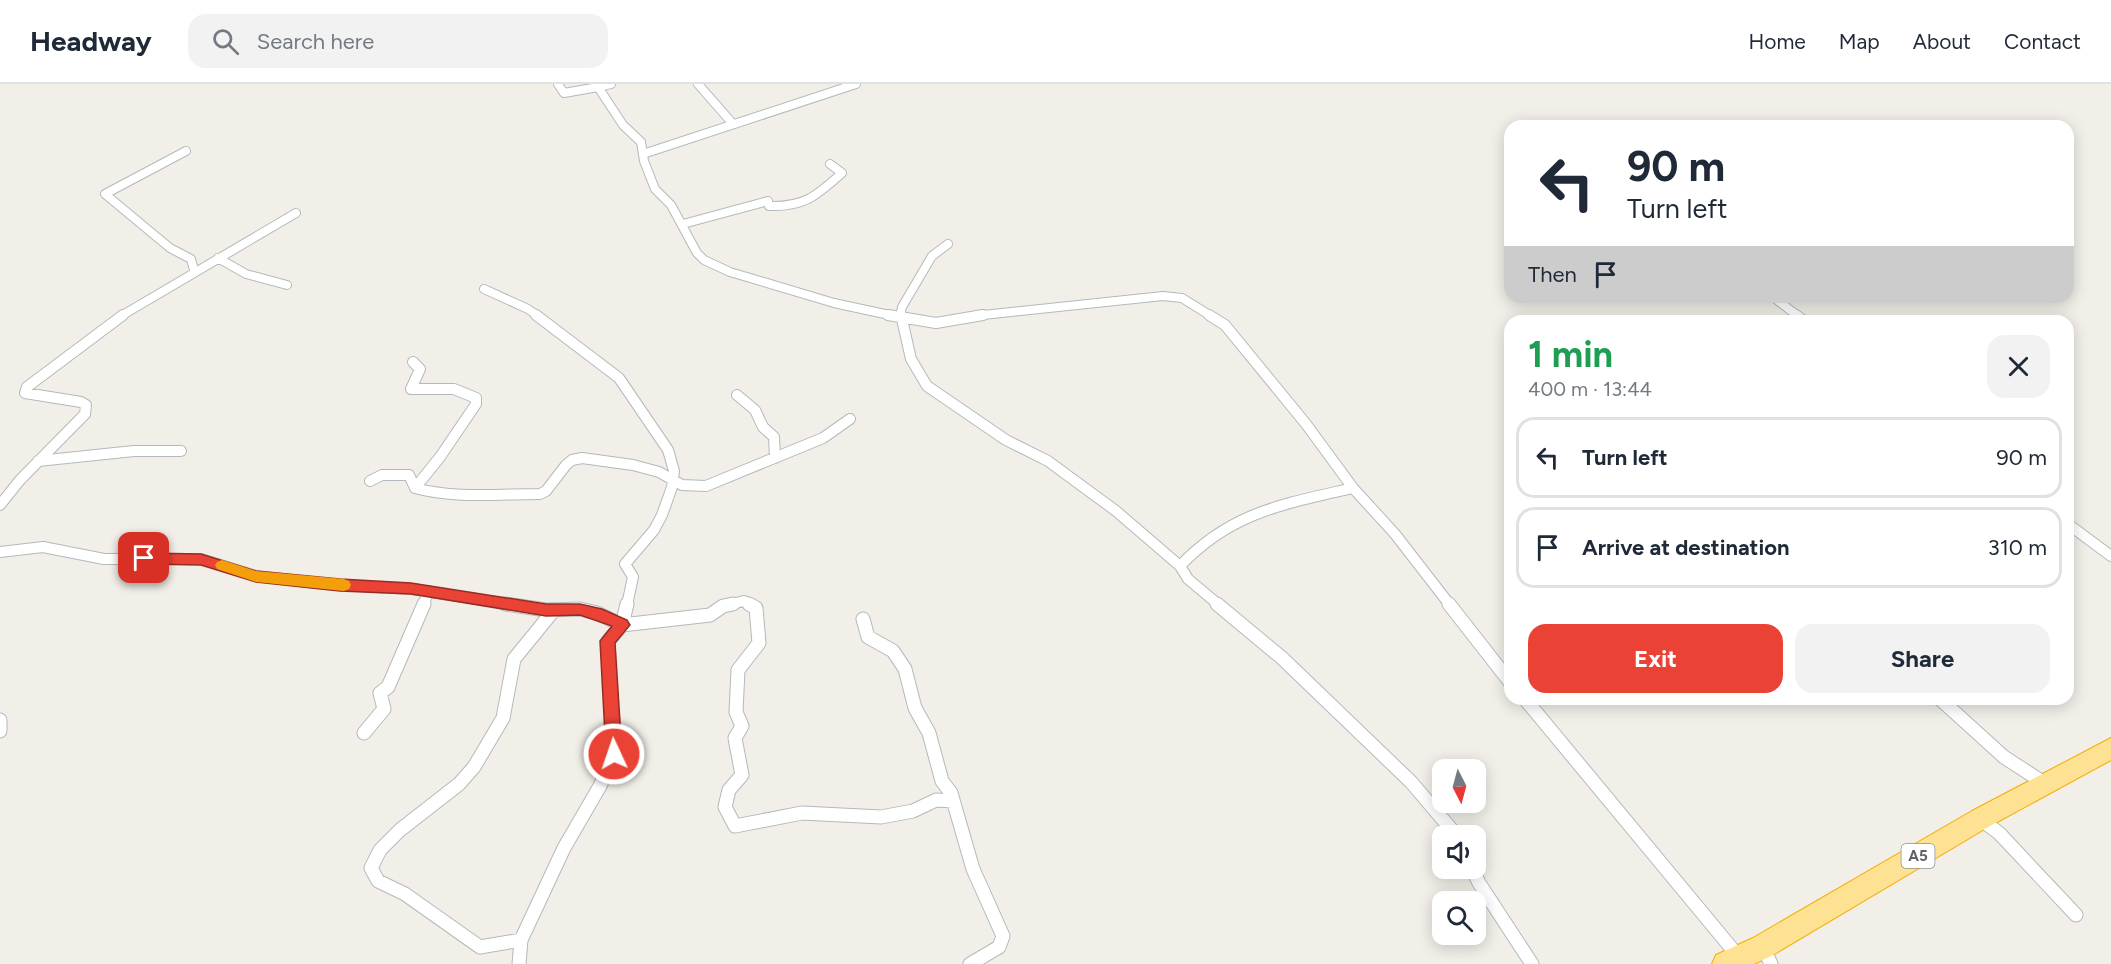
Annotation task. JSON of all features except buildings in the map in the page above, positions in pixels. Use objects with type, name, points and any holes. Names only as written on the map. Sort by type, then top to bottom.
[{"type":"highway","name":"A5","points":[[1732,960],[1767,955],[1980,819],[2111,748]]},
{"type":"street","points":[[558,84],[564,93],[612,84]]},
{"type":"street","points":[[698,84],[733,124]]},
{"type":"street","points":[[643,154],[856,84]]},
{"type":"street","points":[[598,87],[622,125],[640,142],[655,189],[671,205],[697,253],[718,267],[804,295],[900,318],[936,323],[994,313],[1024,312],[1163,296],[1182,298],[1225,325],[1306,424],[1353,488],[1395,534],[1504,674]]},
{"type":"street","points":[[186,151],[105,194],[170,248],[190,259],[194,270]]},
{"type":"street","points":[[683,224],[768,201],[769,206],[784,207],[810,202],[842,173],[830,164]]},
{"type":"street","points":[[0,505],[38,461],[85,414],[87,409],[86,405],[81,402],[25,393],[27,387],[132,308],[194,270],[296,213]]},
{"type":"street","points":[[948,244],[932,256],[919,275],[906,296],[900,318],[911,359],[927,386],[1006,440],[1048,461],[1116,511],[1180,566],[1188,579],[1282,658],[1411,782],[1448,825]]},
{"type":"street","points":[[218,258],[246,274],[287,285]]},
{"type":"street","points":[[484,289],[528,309],[619,378],[668,450],[674,471],[663,515],[654,530],[626,564],[633,577],[622,625],[608,641],[614,754],[600,786],[564,848],[521,940],[520,963]]},
{"type":"street","points":[[1781,303],[1796,315]]},
{"type":"street","points":[[413,362],[420,369],[411,389],[459,389],[476,398],[476,404],[440,457],[415,488]]},
{"type":"street","points":[[736,395],[755,410],[763,427],[774,437],[775,458]]},
{"type":"street","points":[[415,488],[429,492],[463,494],[540,494],[546,491],[566,465],[572,460],[582,458],[633,465],[673,478],[682,485],[706,486],[823,438],[850,419]]},
{"type":"street","points":[[38,461],[134,451],[181,451]]},
{"type":"street","points":[[370,481],[382,476],[410,475],[415,488]]},
{"type":"street","points":[[1180,566],[1194,549],[1237,520],[1353,488]]},
{"type":"street","points":[[2074,528],[2111,556]]},
{"type":"street","points":[[0,552],[43,548],[104,559],[201,559],[256,576],[429,591],[554,610],[580,609],[597,613],[622,625],[710,615],[723,606],[744,601],[756,608],[759,643],[738,670],[736,712],[742,726],[735,738],[742,775],[729,790],[725,807],[735,826],[802,813],[881,817],[912,811],[936,800],[953,801]]},
{"type":"street","points":[[364,733],[384,709],[380,693],[388,687],[429,591]]},
{"type":"street","points":[[521,940],[480,946],[405,894],[378,881],[373,875],[372,868],[380,850],[400,830],[459,784],[474,767],[503,718],[514,659],[554,610]]},
{"type":"street","points":[[862,619],[868,637],[893,651],[905,669],[915,708],[929,733],[942,781],[951,793],[973,869],[1003,936],[999,947],[970,964]]},
{"type":"street","points":[[1530,705],[1732,960]]},
{"type":"street","points":[[1947,705],[2004,757],[2044,783]]},
{"type":"street","points":[[0,720],[0,731]]},
{"type":"street","points":[[1980,819],[1999,833],[2076,915]]},
{"type":"street","points":[[1477,879],[1532,964]]},
{"type":"slow traffic","points":[[222,565],[256,576],[344,585]]},
{"type":"route","points":[[144,558],[201,559],[256,576],[276,579],[411,589],[546,610],[580,609],[597,613],[622,625],[608,641],[614,754]]}]
